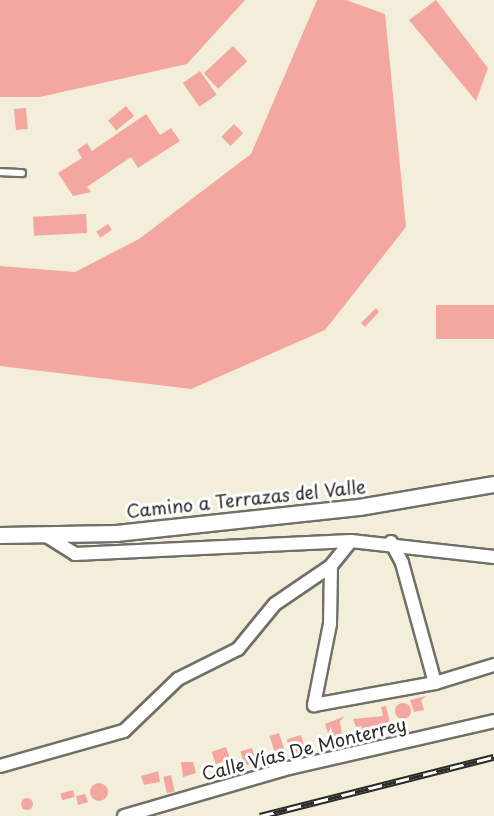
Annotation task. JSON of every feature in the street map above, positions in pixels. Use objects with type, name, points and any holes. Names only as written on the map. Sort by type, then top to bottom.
[{"type":"street","name":"Camino a Terrazas del Valle","points":[[0,535],[48,537],[359,507],[494,484]]},
{"type":"street","points":[[48,537],[75,554],[351,541],[391,542],[494,556]]},
{"type":"street","points":[[0,766],[124,731],[178,678],[238,649],[275,604],[331,566],[351,541]]},
{"type":"street","points":[[391,542],[402,563],[435,683]]},
{"type":"street","points":[[331,566],[330,624],[314,705],[435,683],[494,665]]},
{"type":"street","name":"Calle Vías De Monterrey","points":[[124,816],[289,768],[494,721]]},
{"type":"lane","points":[[0,172],[22,173]]},
{"type":"building","points":[[0,0],[245,0],[187,64],[40,97],[0,97]]},
{"type":"building","points":[[317,0],[346,0],[385,14],[406,227],[325,330],[191,389],[0,366],[0,266],[75,272],[139,239],[251,154]]},
{"type":"building","points":[[436,0],[488,68],[476,101],[409,20]]},
{"type":"building","points":[[233,46],[247,61],[218,89],[204,73]]},
{"type":"building","points":[[200,71],[217,95],[199,107],[183,83]]},
{"type":"building","points":[[126,106],[134,116],[116,131],[108,120]]},
{"type":"building","points":[[26,108],[28,129],[16,130],[14,109]]},
{"type":"building","points":[[146,114],[160,135],[171,128],[180,141],[138,168],[131,157],[87,187],[91,192],[73,196],[58,173],[82,158],[77,150],[87,143],[92,151]]},
{"type":"building","points":[[234,124],[243,133],[230,146],[221,137]]},
{"type":"building","points":[[86,214],[87,233],[34,236],[33,217]]},
{"type":"building","points":[[108,224],[112,230],[100,238],[96,232]]},
{"type":"building","points":[[436,305],[494,305],[494,339],[436,339]]},
{"type":"building","points":[[376,308],[379,312],[365,327],[361,323]]},
{"type":"building","points":[[426,696],[421,700],[424,710],[414,712],[410,700]]},
{"type":"building","points":[[403,703],[411,711],[403,719],[395,711]]},
{"type":"building","points":[[386,706],[391,727],[363,735],[361,726],[356,727],[353,719],[383,716],[381,707]]},
{"type":"building","points":[[345,716],[340,721],[343,743],[332,747],[325,724]]},
{"type":"building","points":[[279,733],[284,748],[274,751],[269,736]]},
{"type":"building","points":[[301,735],[306,751],[292,756],[287,739]]},
{"type":"building","points":[[226,747],[230,759],[216,764],[212,752]]},
{"type":"building","points":[[252,748],[256,762],[245,766],[240,751]]},
{"type":"building","points":[[181,762],[193,762],[196,773],[183,777]]},
{"type":"building","points":[[158,771],[160,782],[144,785],[141,776]]},
{"type":"building","points":[[171,775],[175,792],[167,793],[163,777]]},
{"type":"building","points":[[99,783],[105,786],[108,792],[105,798],[99,801],[93,798],[90,792],[93,786]]},
{"type":"building","points":[[73,790],[75,797],[62,800],[61,794]]},
{"type":"building","points":[[85,794],[88,802],[78,805],[76,796]]},
{"type":"building","points":[[29,798],[33,804],[29,810],[25,810],[21,802]]},
{"type":"railway","points":[[260,816],[494,757]]}]
